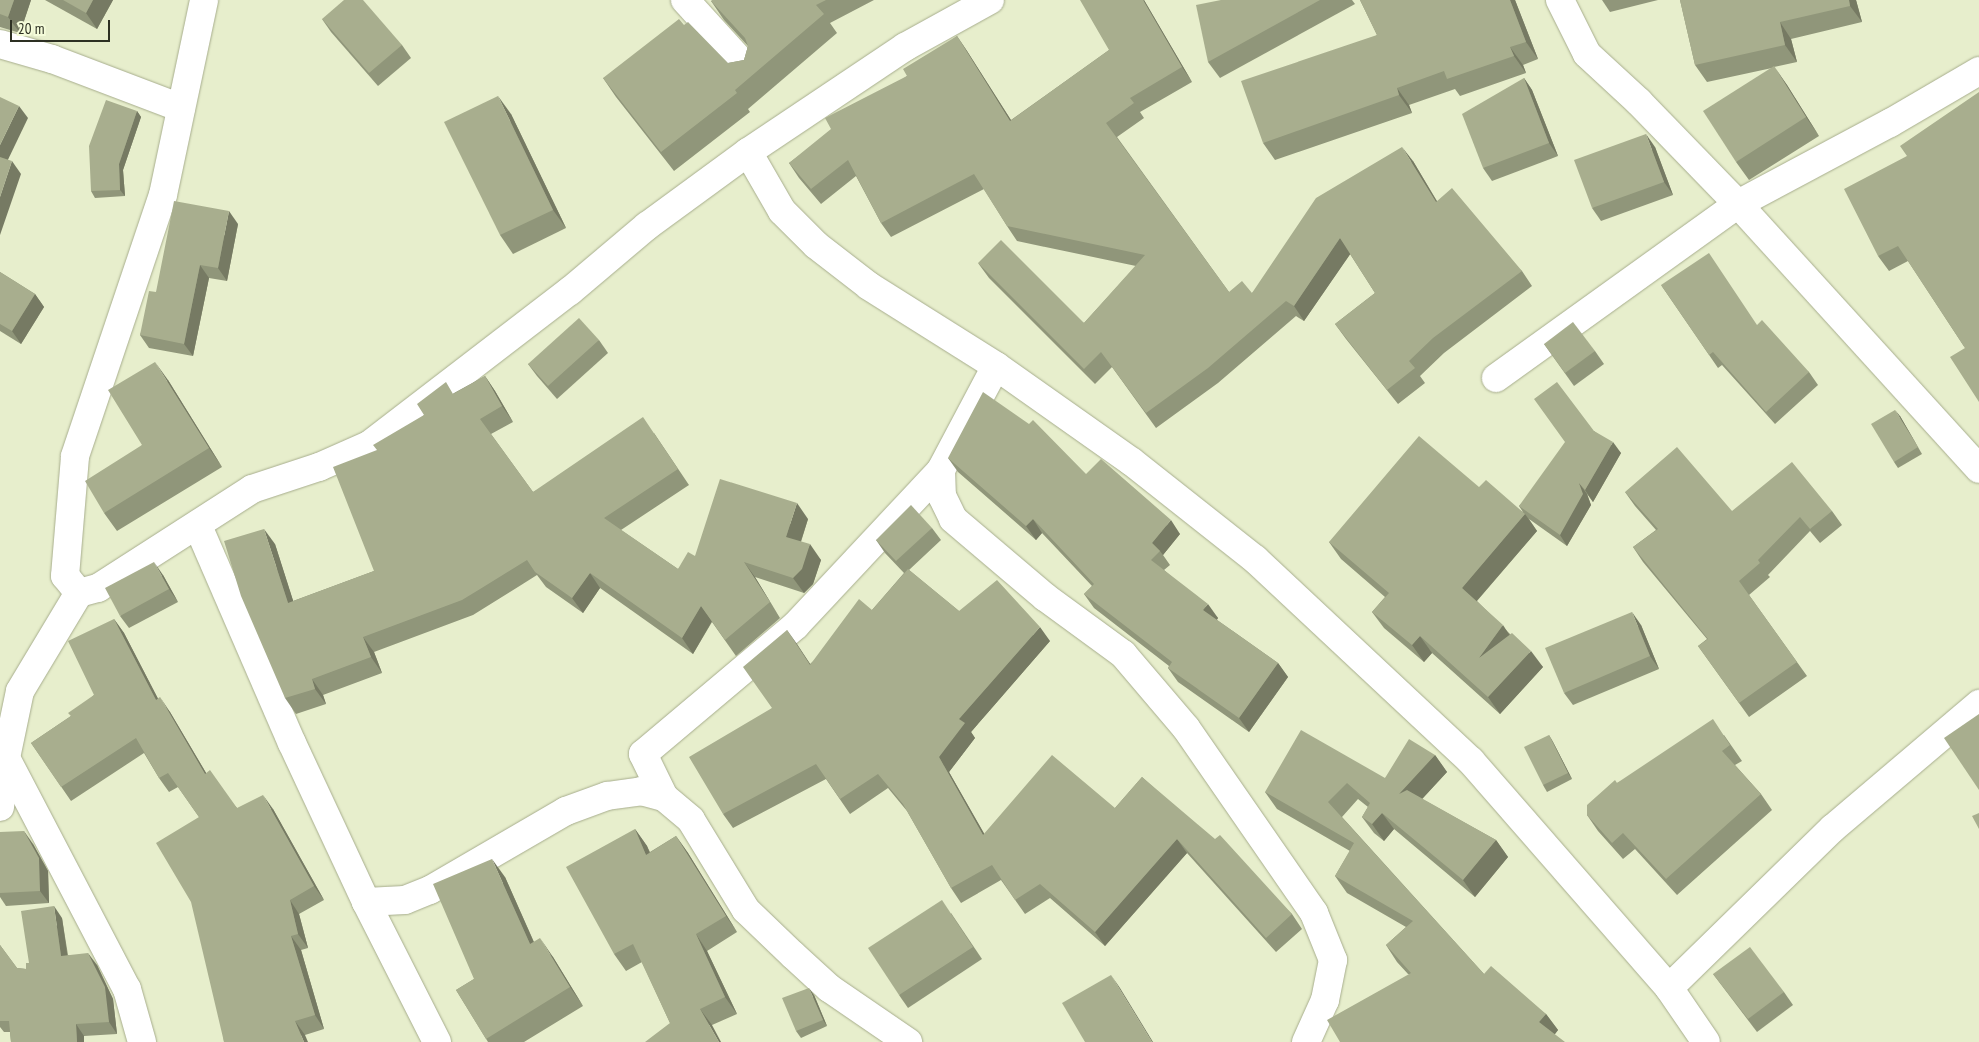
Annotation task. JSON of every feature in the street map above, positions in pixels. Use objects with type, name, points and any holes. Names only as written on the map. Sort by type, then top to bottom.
[{"type":"street","points":[[79,593],[65,576],[74,456],[163,195],[204,0]]},
{"type":"street","points":[[685,0],[746,67]]},
{"type":"street","points":[[0,807],[10,698],[79,593],[98,588],[198,526],[252,489],[319,467],[369,445],[570,291],[647,226],[737,163],[748,152],[905,47],[990,0]]},
{"type":"street","points":[[1560,0],[1587,54],[1639,102],[1738,204],[1979,469]]},
{"type":"street","points":[[0,44],[52,59],[182,108]]},
{"type":"street","points":[[1496,378],[1738,204],[1890,123],[1979,71]]},
{"type":"street","points":[[748,152],[782,211],[816,245],[869,286],[996,366],[1132,462],[1255,559],[1471,761],[1669,988],[1706,1042]]},
{"type":"street","points":[[908,1042],[829,988],[746,910],[691,820],[664,796],[642,754],[796,625],[941,470],[996,366]]},
{"type":"street","points":[[941,470],[942,496],[953,518],[1045,597],[1123,654],[1186,728],[1262,843],[1314,913],[1333,960],[1325,1000],[1306,1042]]},
{"type":"street","points":[[198,526],[292,743],[366,902],[437,1042]]},
{"type":"street","points":[[1669,988],[1833,828],[1979,704]]},
{"type":"street","points":[[6,758],[120,975],[142,1042]]},
{"type":"street","points":[[366,902],[405,900],[430,890],[566,811],[607,796],[641,791],[664,796]]},
{"type":"building","points":[[0,0],[14,0],[8,17],[0,14]]},
{"type":"building","points":[[63,0],[93,0],[86,13]]},
{"type":"building","points":[[344,0],[363,0],[402,45],[369,73],[322,19]]},
{"type":"building","points":[[826,0],[816,5],[824,14],[735,90],[737,93],[661,152],[603,78],[679,19],[684,25],[688,22],[728,63],[744,60],[748,46],[745,38],[711,1]]},
{"type":"building","points":[[1080,0],[1143,0],[1182,67],[1130,98],[1134,103],[1106,123],[1229,292],[1242,281],[1252,293],[1316,198],[1402,147],[1436,202],[1452,188],[1522,271],[1433,338],[1409,361],[1415,368],[1387,390],[1335,324],[1375,293],[1340,238],[1294,306],[1286,301],[1208,368],[1146,413],[1101,352],[1084,369],[978,263],[1001,240],[1084,323],[1145,255],[1007,226],[974,174],[881,223],[848,160],[811,189],[789,163],[831,129],[825,118],[907,76],[903,69],[957,36],[1010,121],[1109,50]]},
{"type":"building","points":[[1221,0],[1320,0],[1208,62],[1196,5]]},
{"type":"building","points":[[1360,0],[1510,0],[1526,42],[1510,47],[1514,56],[1447,79],[1444,71],[1397,88],[1399,95],[1263,143],[1241,81],[1377,35]]},
{"type":"building","points":[[1680,0],[1849,0],[1850,6],[1780,22],[1785,45],[1695,65]]},
{"type":"building","points":[[1774,66],[1806,117],[1736,162],[1703,111]]},
{"type":"building","points":[[1524,78],[1549,143],[1483,168],[1462,114]]},
{"type":"building","points":[[1979,92],[1979,402],[1950,357],[1965,348],[1898,246],[1878,256],[1844,189],[1907,156],[1900,146]]},
{"type":"building","points":[[498,96],[553,210],[500,235],[444,122]]},
{"type":"building","points":[[0,97],[19,106],[0,145]]},
{"type":"building","points":[[106,100],[137,111],[119,164],[120,190],[91,191],[89,146]]},
{"type":"building","points":[[1646,134],[1664,182],[1592,208],[1574,160]]},
{"type":"building","points":[[0,157],[12,161],[0,197]]},
{"type":"building","points":[[174,201],[229,211],[218,268],[200,265],[184,344],[140,335],[149,291],[156,292]]},
{"type":"building","points":[[1709,253],[1757,325],[1762,320],[1809,372],[1766,412],[1713,352],[1709,355],[1661,285]]},
{"type":"building","points":[[0,272],[35,294],[12,331],[0,324]]},
{"type":"building","points":[[579,318],[599,340],[548,386],[528,364]]},
{"type":"building","points":[[1573,322],[1595,351],[1565,373],[1544,344]]},
{"type":"building","points":[[155,362],[209,448],[104,513],[85,481],[142,445],[108,390]]},
{"type":"building","points":[[485,376],[502,406],[480,419],[533,492],[643,417],[678,469],[604,518],[678,569],[688,552],[695,556],[720,479],[797,503],[786,537],[810,544],[802,569],[793,578],[744,562],[770,602],[725,640],[701,606],[682,638],[590,573],[572,598],[535,572],[527,560],[462,600],[363,637],[371,657],[312,679],[315,689],[285,698],[241,596],[224,541],[264,529],[288,603],[374,571],[333,467],[377,450],[373,445],[424,415],[417,404],[446,382],[453,394]]},
{"type":"building","points":[[1557,382],[1594,431],[1613,442],[1585,490],[1579,483],[1583,494],[1560,535],[1519,506],[1565,442],[1534,399]]},
{"type":"building","points":[[983,392],[1029,424],[1033,420],[1086,474],[1101,459],[1171,520],[1152,543],[1160,551],[1151,560],[1208,604],[1203,610],[1278,663],[1239,718],[1168,668],[1172,662],[1084,594],[1094,584],[1033,519],[1026,526],[948,458]]},
{"type":"building","points":[[1895,410],[1918,447],[1894,462],[1871,424]]},
{"type":"building","points":[[1419,436],[1479,487],[1486,480],[1525,514],[1462,588],[1503,625],[1479,658],[1512,633],[1531,651],[1488,697],[1420,636],[1412,645],[1372,612],[1389,593],[1329,542]]},
{"type":"building","points":[[1677,447],[1732,511],[1792,462],[1832,511],[1810,529],[1800,517],[1758,560],[1760,563],[1739,581],[1797,662],[1739,703],[1698,646],[1708,639],[1633,547],[1658,529],[1625,492]]},
{"type":"building","points":[[911,505],[932,528],[896,561],[876,540]]},
{"type":"building","points":[[154,562],[169,589],[120,616],[105,588]]},
{"type":"building","points":[[908,569],[959,611],[997,580],[1040,627],[959,719],[965,723],[939,757],[983,835],[1052,755],[1115,808],[1142,777],[1215,839],[1220,835],[1292,914],[1266,938],[1177,839],[1095,932],[1040,884],[1015,900],[992,865],[951,888],[903,804],[878,774],[840,799],[816,764],[723,814],[689,757],[772,708],[743,667],[787,630],[810,665],[859,599],[872,610]]},
{"type":"building","points":[[1632,612],[1650,656],[1564,693],[1545,648]]},
{"type":"building","points":[[114,619],[156,700],[160,697],[205,774],[210,770],[237,808],[263,795],[314,886],[290,900],[298,934],[291,936],[315,1015],[295,1021],[304,1042],[224,1042],[191,902],[156,843],[199,817],[168,773],[159,778],[136,738],[61,787],[31,743],[71,716],[68,713],[94,695],[68,641]]},
{"type":"building","points":[[1979,714],[1979,790],[1944,738]]},
{"type":"building","points":[[1713,719],[1730,745],[1722,751],[1761,794],[1666,879],[1623,833],[1612,843],[1587,815],[1587,805],[1615,780],[1617,783]]},
{"type":"building","points":[[1301,730],[1385,778],[1409,739],[1435,755],[1399,794],[1407,790],[1496,840],[1463,880],[1382,813],[1372,824],[1362,817],[1370,803],[1347,783],[1328,802],[1484,974],[1491,966],[1546,1014],[1539,1022],[1565,1042],[1340,1042],[1327,1020],[1411,973],[1386,945],[1413,921],[1335,876],[1354,843],[1265,792]]},
{"type":"building","points":[[1549,735],[1568,773],[1543,785],[1524,747]]},
{"type":"building","points":[[1979,813],[1979,829],[1972,816]]},
{"type":"building","points":[[635,829],[646,855],[676,836],[726,916],[696,934],[725,997],[700,1009],[719,1042],[645,1042],[670,1023],[633,944],[614,954],[566,867]]},
{"type":"building","points":[[24,831],[39,858],[40,891],[0,893],[0,832]]},
{"type":"building","points":[[492,859],[530,944],[540,938],[570,987],[486,1039],[456,990],[474,979],[433,884]]},
{"type":"building","points":[[942,900],[973,947],[899,995],[868,948]]},
{"type":"building","points":[[54,906],[61,956],[88,953],[105,987],[109,1022],[76,1024],[77,1042],[11,1042],[9,1021],[0,1021],[0,945],[17,968],[26,969],[26,963],[29,963],[21,911]]},
{"type":"building","points":[[1750,947],[1784,992],[1748,1019],[1713,974]]},
{"type":"building","points":[[1111,975],[1152,1042],[1085,1042],[1062,1003]]},
{"type":"building","points":[[809,988],[823,1020],[796,1031],[782,998]]}]
